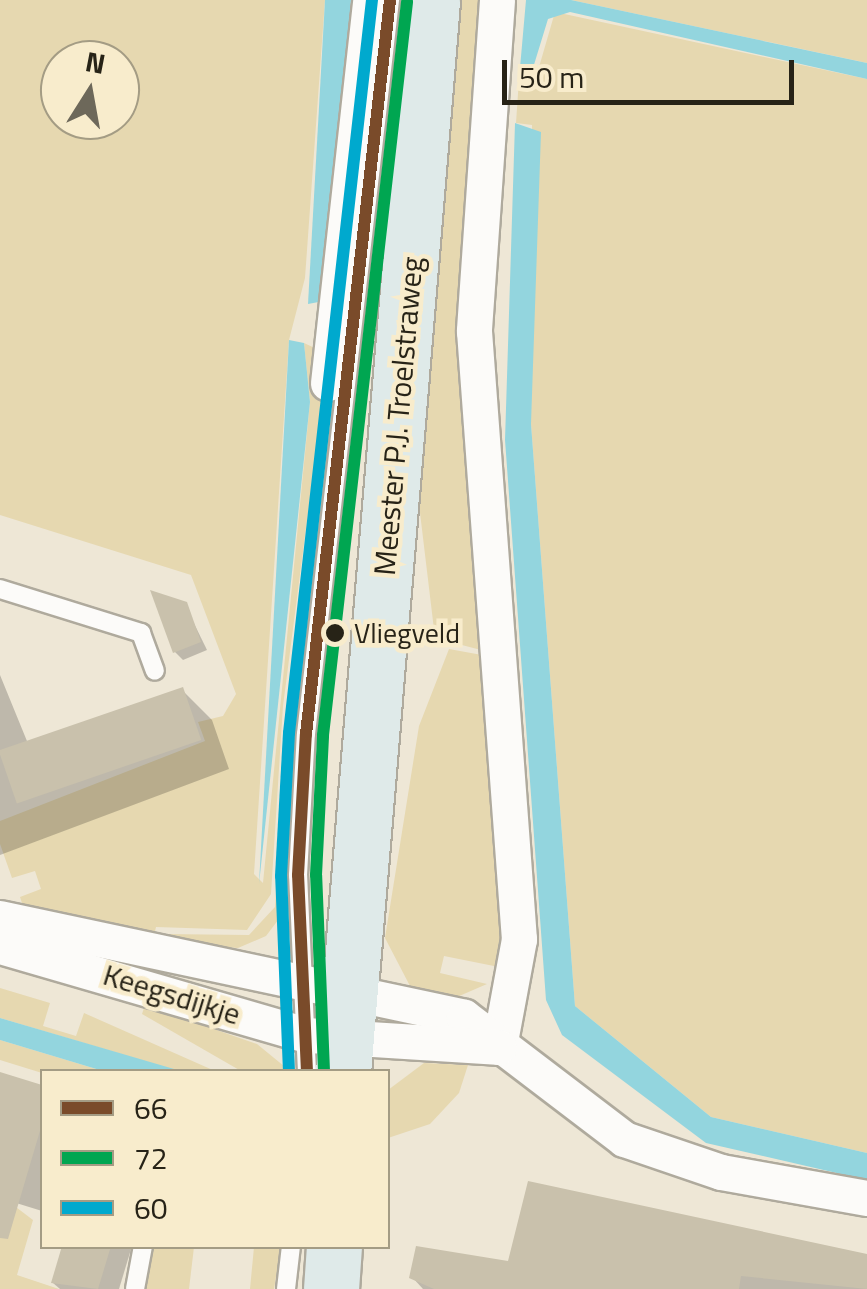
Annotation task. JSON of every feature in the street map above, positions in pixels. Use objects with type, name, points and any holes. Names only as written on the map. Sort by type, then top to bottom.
[{"type":"main road","name":"Meester P.J. Troelstraweg","points":[[326,1031],[432,0]]},
{"type":"main road","points":[[331,1289],[334,1249]]},
{"type":"street","points":[[328,383],[370,0]]},
{"type":"street","points":[[497,0],[474,331],[519,939],[499,1047]]},
{"type":"street","name":"Keegsdijkje","points":[[0,918],[326,1031]]},
{"type":"street","name":"Keegsdijkje","points":[[0,946],[326,1031]]},
{"type":"street","points":[[326,1031],[464,1017],[624,1139],[670,1160],[867,1198]]},
{"type":"street","points":[[326,1031],[499,1047]]},
{"type":"lane","name":"Meester P.J. Troelstraweg","points":[[326,1031],[298,874],[306,734],[390,0]]},
{"type":"lane","points":[[0,589],[141,634],[155,671]]},
{"type":"lane","points":[[135,1289],[142,1249]]},
{"type":"lane","points":[[286,1289],[292,1249]]},
{"type":"shaded area","points":[[0,0],[325,0],[305,278],[289,340],[254,874],[263,883],[310,402],[304,343],[319,350],[324,389],[283,706],[271,894],[247,930],[156,927],[153,940],[25,912],[20,897],[41,889],[35,871],[12,878],[0,844],[0,821],[205,741],[198,722],[223,716],[236,694],[191,575],[0,515]]},
{"type":"shaded area","points":[[454,0],[481,0],[458,375],[481,650],[435,638],[418,496]]},
{"type":"shaded area","points":[[571,0],[867,0],[867,63],[858,61]]},
{"type":"shaded area","points":[[555,12],[867,79],[867,1153],[711,1117],[575,1006],[531,424],[532,125],[516,123],[519,79],[537,74]]},
{"type":"shaded area","points":[[330,390],[338,398],[285,911],[266,936],[238,948],[162,942],[163,934],[249,935],[275,907],[289,707]]},
{"type":"shaded area","points":[[449,649],[482,655],[502,951],[499,967],[444,956],[440,973],[487,984],[450,1000],[410,986],[385,938],[419,726]]},
{"type":"shaded area","points":[[0,988],[50,1003],[43,1026],[76,1036],[84,1013],[210,1069],[171,1069],[0,1018]]},
{"type":"shaded area","points":[[145,1005],[257,1044],[288,1069],[238,1069],[142,1014]]},
{"type":"shaded area","points":[[0,1040],[96,1069],[40,1069],[40,1072],[0,1060]]},
{"type":"shaded area","points":[[424,1063],[468,1065],[459,1093],[430,1124],[390,1137],[390,1088]]},
{"type":"shaded area","points":[[0,1195],[33,1220],[17,1275],[59,1289],[0,1289]]},
{"type":"shaded area","points":[[151,1249],[194,1249],[189,1289],[145,1289]]},
{"type":"shaded area","points":[[254,1249],[281,1249],[274,1289],[250,1289]]},
{"type":"water","points":[[325,0],[351,0],[329,287],[324,301],[308,304]]},
{"type":"water","points":[[526,0],[571,0],[867,63],[867,79],[570,12],[548,19],[529,81],[519,79]]},
{"type":"water","points":[[515,123],[541,132],[531,424],[575,1006],[711,1117],[867,1153],[867,1180],[706,1143],[562,1035],[546,1000],[505,440]]},
{"type":"water","points":[[289,340],[304,343],[310,402],[259,884]]},
{"type":"water","points":[[0,1018],[174,1069],[96,1069],[0,1040]]},
{"type":"building","points":[[150,590],[187,602],[201,642],[173,653]]},
{"type":"building","points":[[183,687],[201,740],[17,803],[0,750]]},
{"type":"building","points":[[0,1072],[40,1084],[40,1131],[8,1239],[0,1238]]},
{"type":"building","points":[[528,1181],[867,1254],[867,1289],[741,1276],[739,1289],[434,1289],[409,1278],[416,1246],[508,1261]]},
{"type":"building","points":[[61,1249],[110,1249],[98,1289],[51,1283]]},
{"type":"transit line","name":"60","points":[[289,1069],[281,876],[289,733],[372,0]]},
{"type":"transit line","name":"66","points":[[307,1069],[298,875],[306,734],[390,0]]},
{"type":"transit line","name":"72","points":[[324,1069],[316,875],[323,735],[407,2]]},
{"type":"place","name":"Vliegveld","points":[[335,633]]}]
